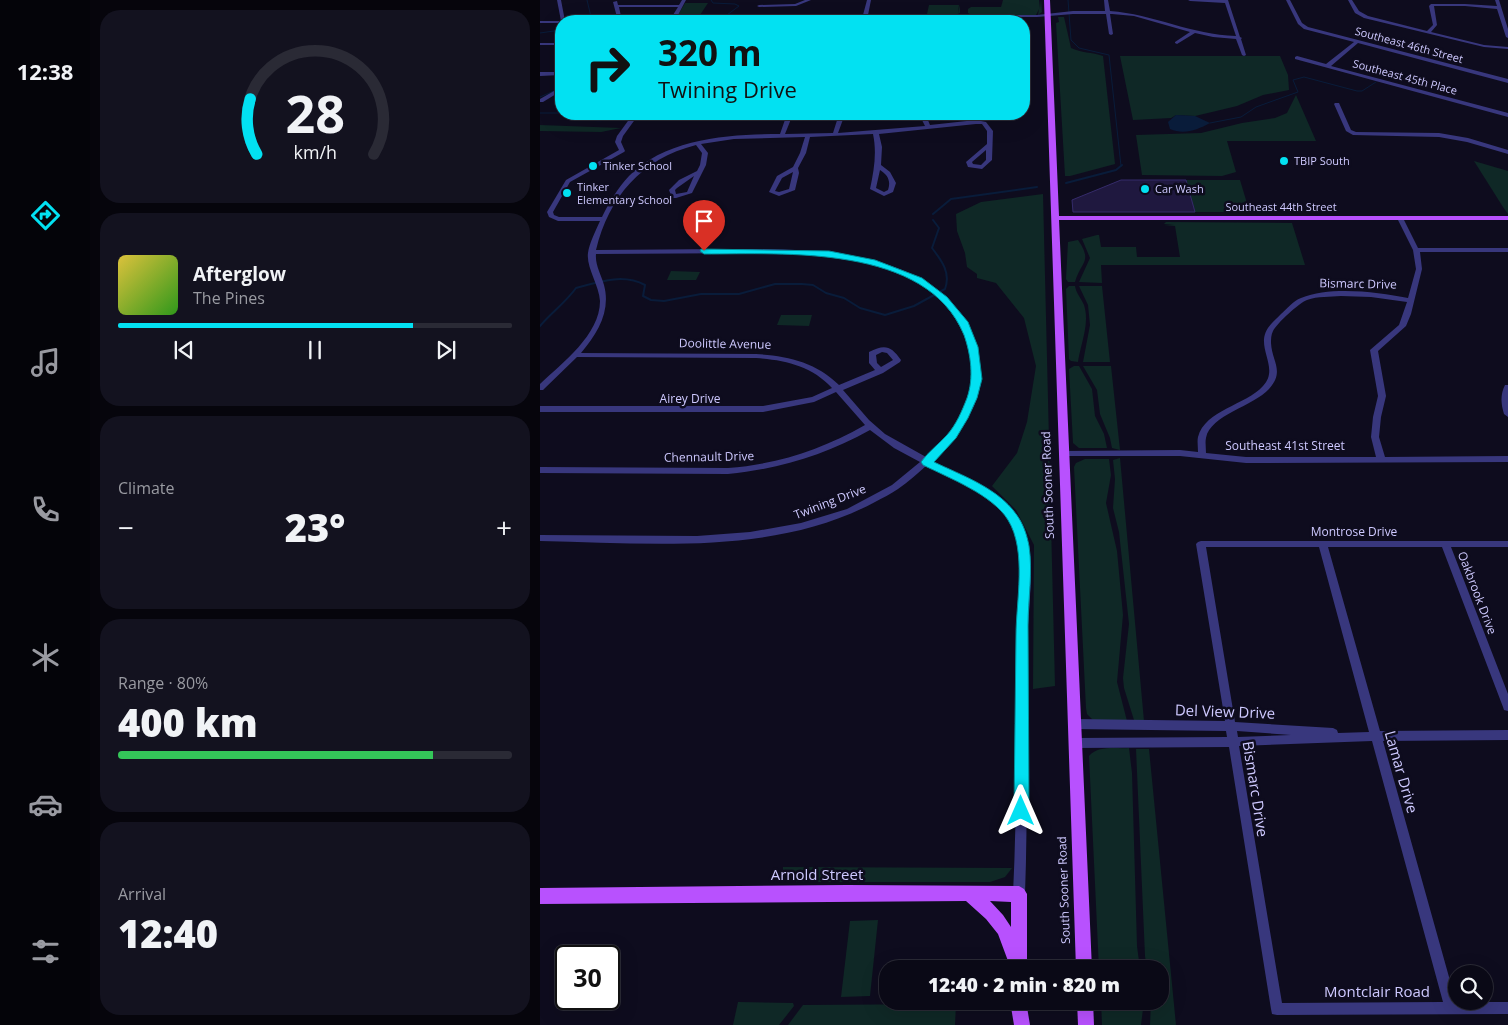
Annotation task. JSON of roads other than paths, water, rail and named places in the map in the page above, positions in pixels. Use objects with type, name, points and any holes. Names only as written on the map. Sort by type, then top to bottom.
[{"type":"main road","name":"South Sooner Road","points":[[1047,0],[1084,960]]},
{"type":"main road","name":"Southeast 44th Street","points":[[1054,218],[1508,218]]},
{"type":"main road","points":[[968,893],[993,914],[1006,931],[1015,960]]},
{"type":"main road","name":"Arnold Street","points":[[540,896],[1019,894]]},
{"type":"main road","points":[[1018,960],[1019,894]]},
{"type":"main road","points":[[1020,1010],[1022,1025]]},
{"type":"main road","points":[[1085,1010],[1086,1025]]},
{"type":"street","points":[[559,0],[561,15]]},
{"type":"street","points":[[614,0],[618,15]]},
{"type":"street","points":[[676,15],[684,0]]},
{"type":"street","points":[[758,3],[800,4],[809,0]]},
{"type":"street","points":[[865,15],[869,0]]},
{"type":"street","points":[[1106,0],[1111,34]]},
{"type":"street","points":[[1190,0],[1226,1],[1240,38],[1244,55]]},
{"type":"street","name":"Southeast 46th Street","points":[[1288,0],[1300,24],[1306,28],[1508,81]]},
{"type":"street","points":[[1350,0],[1360,14],[1484,46],[1508,48]]},
{"type":"street","points":[[1497,0],[1506,25],[1508,37]]},
{"type":"street","points":[[1428,32],[1435,25],[1433,5],[1499,8]]},
{"type":"street","points":[[616,6],[681,6]]},
{"type":"street","points":[[1030,16],[1108,13],[1135,15],[1220,38],[1240,38]]},
{"type":"street","points":[[540,22],[555,22]]},
{"type":"street","points":[[1176,43],[1195,31]]},
{"type":"street","points":[[1328,66],[1358,42]]},
{"type":"street","points":[[540,44],[555,44]]},
{"type":"street","name":"Southeast 45th Place","points":[[1297,58],[1508,115]]},
{"type":"street","points":[[540,74],[555,74]]},
{"type":"street","points":[[541,101],[555,93]]},
{"type":"street","points":[[1337,104],[1349,130],[1355,134],[1439,135],[1468,140],[1508,152]]},
{"type":"street","points":[[605,219],[558,219],[551,216],[550,212],[568,181],[622,151],[618,142],[632,120]]},
{"type":"street","points":[[782,136],[788,120]]},
{"type":"street","points":[[835,135],[840,120]]},
{"type":"street","points":[[925,120],[928,127]]},
{"type":"street","points":[[540,388],[574,355],[598,327],[604,304],[602,288],[592,265],[592,252],[605,219],[626,183],[639,169],[678,149],[697,143],[745,136],[876,133],[976,122],[984,123],[990,131],[989,145]]},
{"type":"street","points":[[876,133],[879,147],[878,166],[873,189],[884,194],[892,191],[893,181],[890,174],[878,166]]},
{"type":"street","points":[[794,168],[796,173],[792,190],[779,194],[772,192],[779,177],[794,168],[803,153],[808,136]]},
{"type":"street","points":[[697,143],[705,153],[703,165],[689,193],[674,197],[672,190],[675,186],[687,177],[699,172]]},
{"type":"street","points":[[1381,458],[1375,437],[1382,396],[1374,350],[1402,326],[1419,269],[1416,250],[1400,218]]},
{"type":"street","points":[[1416,250],[1508,250]]},
{"type":"street","name":"Twining Drive","points":[[540,538],[717,539],[798,528],[856,508],[907,480],[952,436],[972,398],[977,379],[973,347],[963,322],[939,295],[930,288],[919,280],[890,268],[829,253],[795,251],[592,252]]},
{"type":"street","name":"Bismarc Drive","points":[[1202,455],[1202,437],[1207,427],[1215,420],[1261,393],[1271,383],[1274,374],[1268,336],[1271,328],[1293,307],[1303,300],[1315,296],[1375,296],[1410,300]]},
{"type":"street","name":"Doolittle Avenue","points":[[574,355],[756,356],[779,358],[799,363],[816,371],[837,390],[870,426],[900,448],[980,490],[996,501],[1012,516],[1019,530],[1023,546],[1025,574],[1022,619],[1021,849],[1019,894]]},
{"type":"street","name":"Airey Drive","points":[[540,409],[753,410],[803,402],[837,390],[880,371]]},
{"type":"street","points":[[1508,387],[1505,400],[1508,414]]},
{"type":"street","name":"Chennault Drive","points":[[540,470],[728,471],[754,469],[798,460],[820,452],[843,442],[870,426]]},
{"type":"street","name":"Southeast 41st Street","points":[[1063,454],[1202,455],[1246,460],[1508,459]]},
{"type":"street","name":"Bismarc Drive","points":[[1201,544],[1277,1008]]},
{"type":"street","name":"Montrose Drive","points":[[1201,544],[1508,544]]},
{"type":"street","name":"Lamar Drive","points":[[1323,544],[1448,997]]},
{"type":"street","name":"Oakbrook Drive","points":[[1445,544],[1508,707]]},
{"type":"street","name":"Del View Drive","points":[[1074,724],[1230,726],[1376,736]]},
{"type":"street","name":"Del View Drive","points":[[1075,743],[1232,742],[1376,736],[1508,735]]},
{"type":"street","name":"Montclair Road","points":[[1277,1008],[1448,1008]]},
{"type":"street","name":"Montclair Road","points":[[1493,1008],[1508,1008]]},
{"type":"water","points":[[1176,115],[1195,116],[1210,123],[1190,131],[1175,131],[1170,129],[1168,122]]},
{"type":"waterway","points":[[587,0],[591,15]]},
{"type":"waterway","points":[[711,0],[713,3],[735,4],[739,6],[727,15]]},
{"type":"waterway","points":[[1068,0],[1071,40],[1079,48],[1109,55],[1121,166]]},
{"type":"waterway","points":[[540,33],[555,31]]},
{"type":"waterway","points":[[1210,123],[1241,117],[1256,107],[1298,92],[1293,80],[1304,77],[1357,91],[1362,91],[1376,82]]},
{"type":"waterway","points":[[540,97],[555,91]]},
{"type":"waterway","points":[[540,113],[555,113]]},
{"type":"waterway","points":[[592,120],[606,120]]},
{"type":"waterway","points":[[1066,183],[1116,170],[1121,166]]},
{"type":"waterway","points":[[933,214],[951,199],[1037,187]]},
{"type":"waterway","points":[[540,326],[576,288],[602,281],[619,279],[637,281],[645,285],[643,296],[651,300],[664,301],[701,294],[739,294],[775,284],[813,285],[826,293],[844,298],[860,308],[885,315],[914,306],[945,289],[947,283],[946,272],[942,262],[932,248],[939,228],[933,220]]},
{"type":"place","name":"TBIP South","points":[[1284,161]]},
{"type":"place","name":"Tinker School","points":[[593,166]]},
{"type":"place","name":"Car Wash","points":[[1145,189]]},
{"type":"place","name":"Tinker Elementary School","points":[[567,193]]}]
